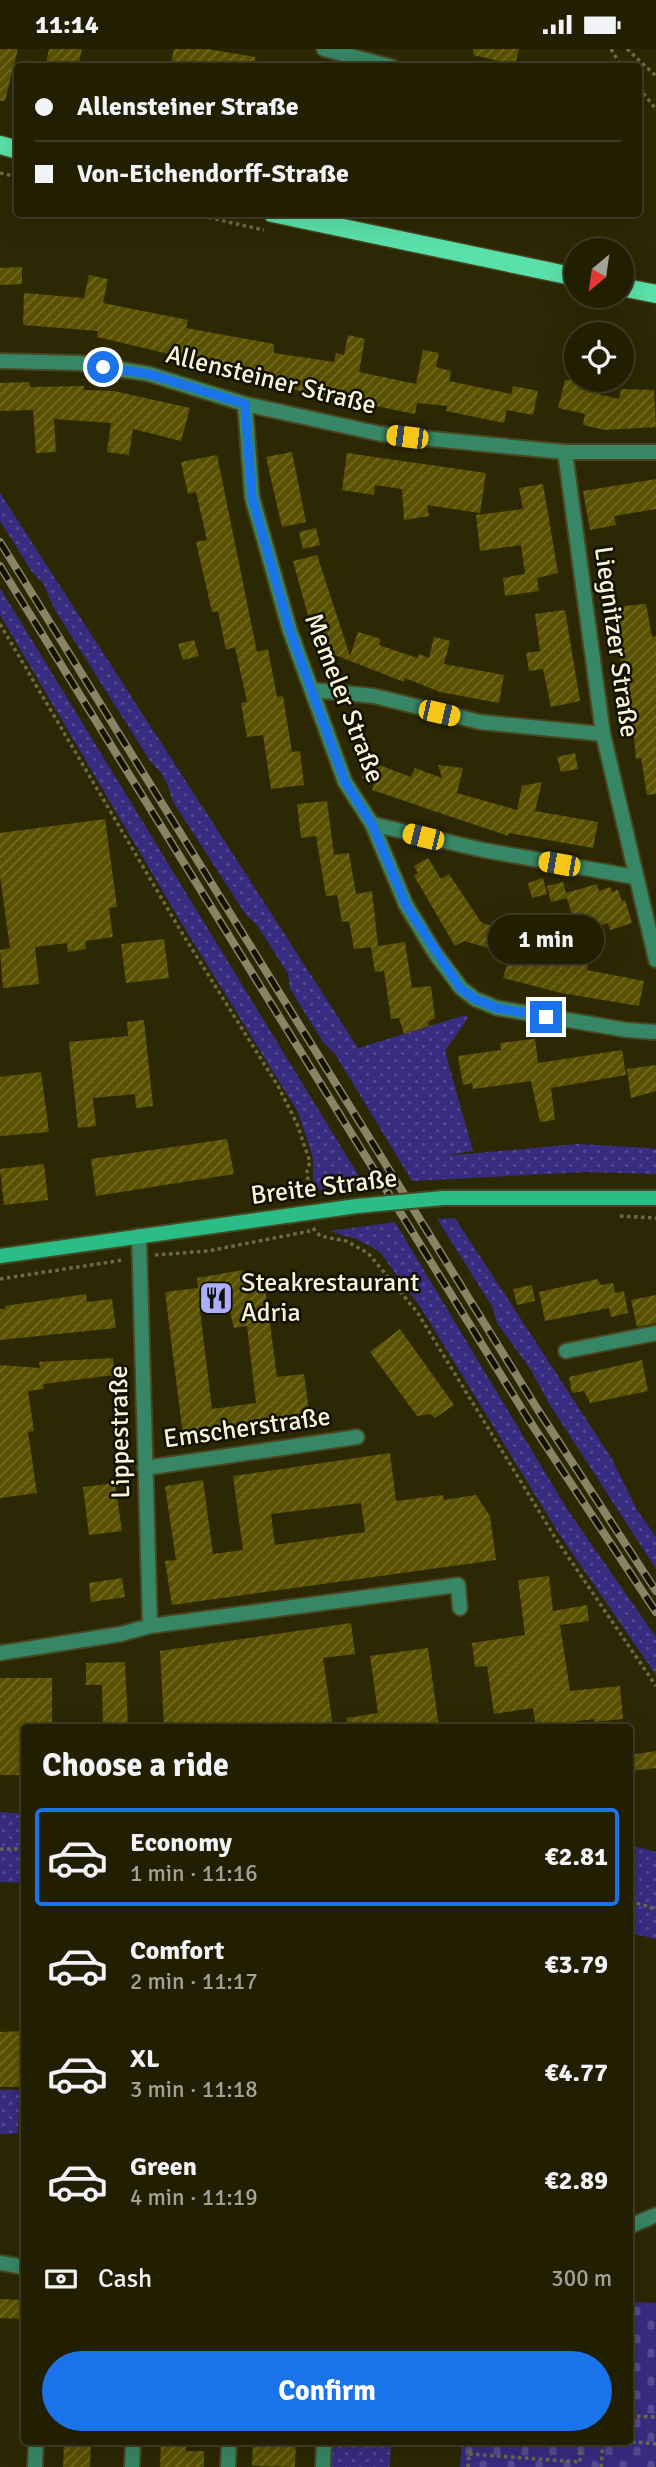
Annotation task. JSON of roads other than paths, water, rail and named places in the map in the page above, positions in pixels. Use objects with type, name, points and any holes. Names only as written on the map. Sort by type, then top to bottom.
[{"type":"main road","points":[[291,217],[564,274]]},
{"type":"main road","points":[[634,290],[656,294]]},
{"type":"street","points":[[324,49],[377,63]]},
{"type":"street","name":"Allensteiner Straße","points":[[0,361],[80,363],[149,374],[245,404],[381,433],[565,453],[656,452]]},
{"type":"street","name":"Memeler Straße","points":[[245,404],[252,497],[290,631],[345,782],[372,824],[406,905],[435,953],[460,988],[475,999],[497,1008],[626,1030],[656,1032]]},
{"type":"street","name":"Liegnitzer Straße","points":[[565,453],[603,734],[656,960]]},
{"type":"street","points":[[312,690],[374,697],[480,722],[603,734]]},
{"type":"street","points":[[372,824],[483,850],[635,877]]},
{"type":"street","name":"Breite Straße","points":[[0,1255],[358,1206],[443,1198],[656,1198]]},
{"type":"street","name":"Lippestraße","points":[[139,1236],[150,1626]]},
{"type":"street","points":[[566,1352],[656,1333]]},
{"type":"street","name":"Emscherstraße","points":[[145,1468],[357,1437]]},
{"type":"street","points":[[0,1653],[121,1634],[150,1626],[458,1585],[460,1608]]},
{"type":"street","points":[[633,2225],[656,2215]]},
{"type":"street","points":[[0,2263],[21,2266]]},
{"type":"street","points":[[35,2467],[36,2445]]},
{"type":"street","points":[[132,2467],[133,2445]]},
{"type":"street","points":[[228,2467],[229,2445]]},
{"type":"street","points":[[323,2467],[324,2445]]},
{"type":"railway","points":[[0,542],[538,1410],[656,1591]]},
{"type":"railway","points":[[0,566],[527,1417],[656,1612]]},
{"type":"place","name":"Steakrestaurant Adria","points":[[216,1298]]}]
